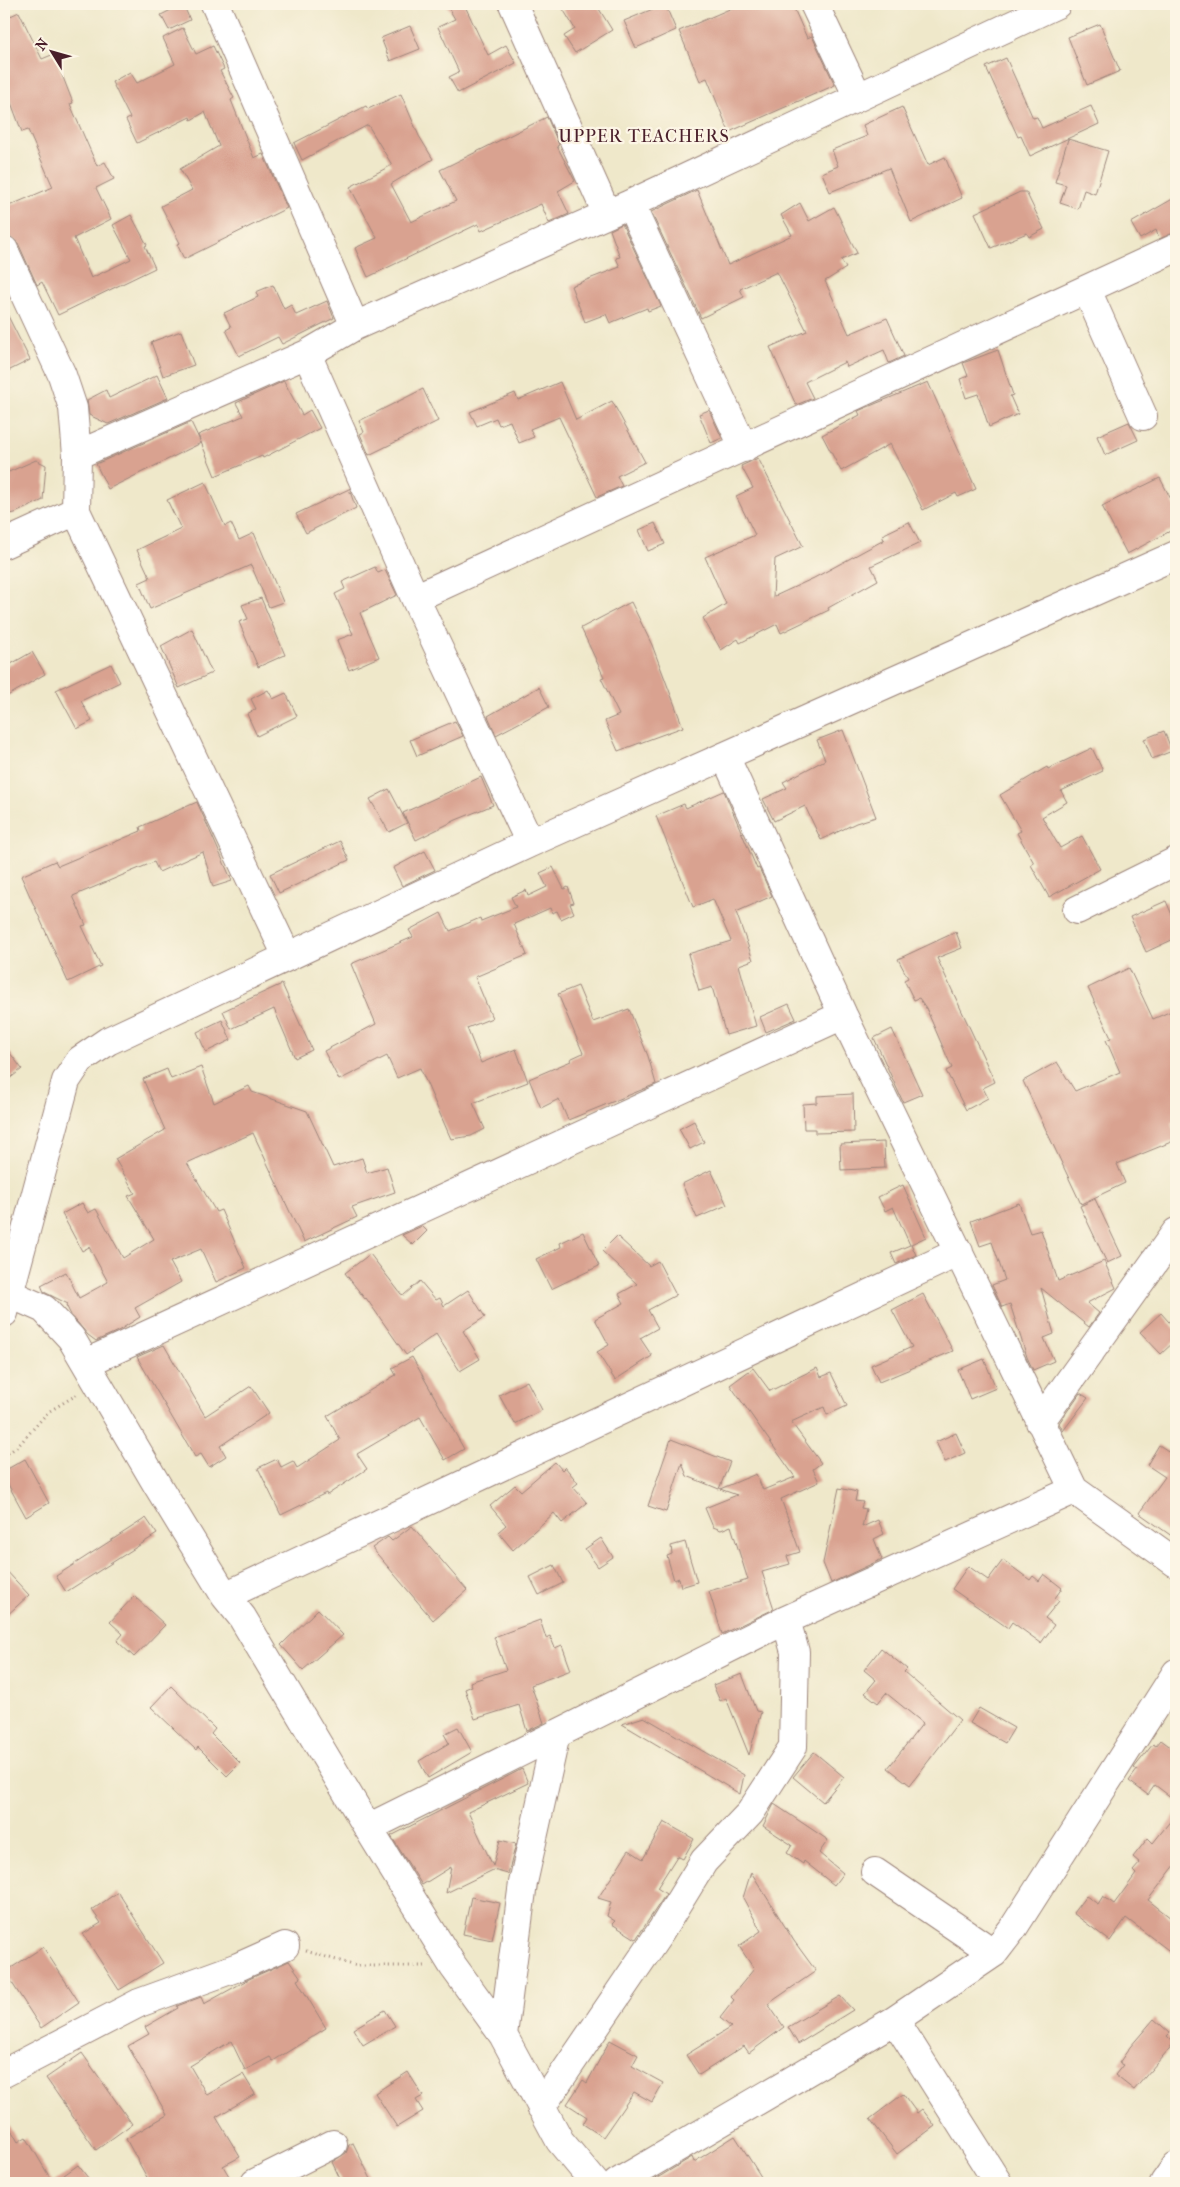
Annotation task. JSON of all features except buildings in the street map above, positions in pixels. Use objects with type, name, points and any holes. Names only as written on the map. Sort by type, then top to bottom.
[{"type":"street","points":[[215,4],[356,326]]},
{"type":"street","points":[[513,4],[744,448]]},
{"type":"street","points":[[814,4],[858,97]]},
{"type":"street","points":[[77,455],[307,354],[356,326],[619,209],[1057,4]]},
{"type":"street","points":[[415,598],[1176,248]]},
{"type":"street","points":[[4,250],[62,375],[73,408],[77,455],[76,511],[287,956]]},
{"type":"street","points":[[1087,290],[1143,416]]},
{"type":"street","points":[[307,354],[415,598],[530,843]]},
{"type":"street","points":[[4,544],[76,511]]},
{"type":"street","points":[[595,2183],[560,2141],[503,2035],[453,1966],[242,1617],[225,1596],[71,1338],[44,1309],[6,1303],[66,1081],[80,1060],[108,1041],[287,956],[530,843],[1176,556]]},
{"type":"street","points":[[725,756],[844,1015],[1074,1490],[1176,1563]]},
{"type":"street","points":[[1077,910],[1176,862]]},
{"type":"street","points":[[92,1372],[844,1015]]},
{"type":"street","points":[[1040,1422],[1176,1232]]},
{"type":"street","points":[[225,1596],[959,1252]]},
{"type":"street","points":[[368,1828],[786,1620],[1074,1490]]},
{"type":"street","points":[[541,2106],[660,1931],[704,1861],[750,1813],[793,1747],[796,1652],[786,1620]]},
{"type":"street","points":[[617,2183],[895,2020],[994,1952],[1014,1927],[1176,1673]]},
{"type":"street","points":[[503,2035],[523,1883],[556,1734]]},
{"type":"street","points":[[875,1872],[994,1952]]},
{"type":"street","points":[[4,2073],[139,2003],[238,1967],[285,1946]]},
{"type":"street","points":[[895,2020],[998,2183]]},
{"type":"street","points":[[255,2183],[333,2144]]},
{"type":"street","points":[[1164,2183],[1176,2166]]},
{"type":"path","points":[[4,1456],[18,1446],[48,1412],[92,1372]]},
{"type":"path","points":[[285,1946],[357,1966],[453,1966]]},
{"type":"district","name":"UPPER TEACHERS","points":[[644,136]]}]
